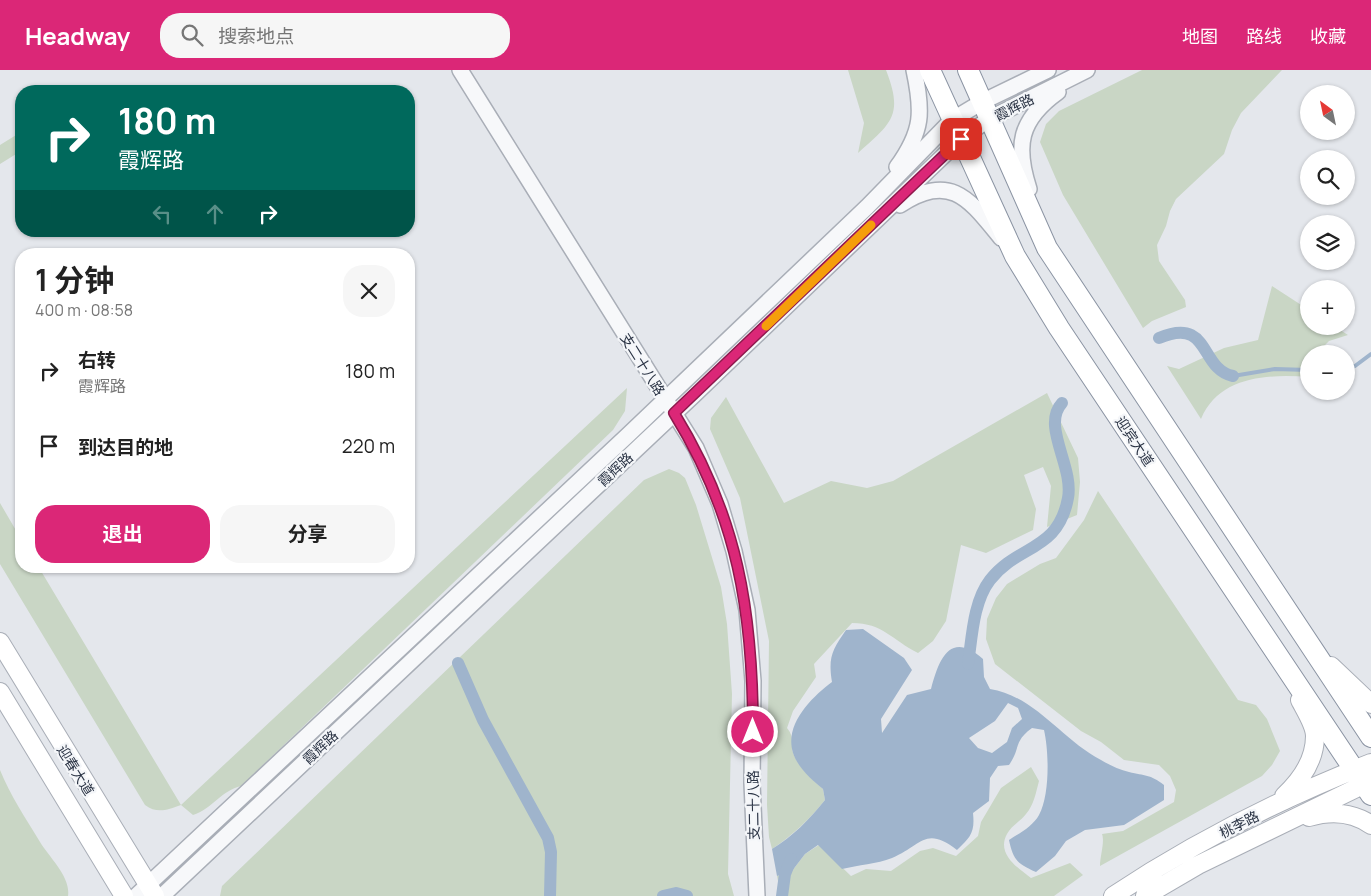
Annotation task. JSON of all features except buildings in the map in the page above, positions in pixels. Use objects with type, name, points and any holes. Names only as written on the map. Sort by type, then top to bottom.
[{"type":"highway","name":"迎宾大道","points":[[930,70],[1015,256],[1059,328],[1279,657],[1366,779]]},
{"type":"highway","points":[[968,70],[1047,248],[1371,737]]},
{"type":"main road","points":[[1307,640],[1349,685],[1371,704]]},
{"type":"main road","name":"迎春大道","points":[[0,642],[88,789],[146,892]]},
{"type":"main road","points":[[1272,807],[1295,786],[1305,772],[1312,755],[1315,734],[1279,657]]},
{"type":"main road","name":"迎春大道","points":[[0,692],[124,896]]},
{"type":"main road","name":"桃李路","points":[[1113,896],[1221,832],[1272,807],[1366,779]]},
{"type":"main road","name":"桃李路","points":[[1145,896],[1198,865],[1366,779]]},
{"type":"main road","points":[[67,802],[88,789]]},
{"type":"main road","points":[[1279,825],[1331,813],[1347,814],[1362,819],[1371,825]]},
{"type":"street","name":"支二十八路","points":[[460,70],[696,448],[720,504],[734,551],[747,610],[753,681],[752,783],[757,896]]},
{"type":"street","points":[[867,207],[915,139],[921,120],[914,70]]},
{"type":"street","name":"霞辉路","points":[[162,896],[877,220],[961,139],[985,110],[1048,70]]},
{"type":"street","name":"霞辉路","points":[[146,892],[867,207],[952,120],[985,110],[1088,70]]},
{"type":"street","points":[[1047,248],[1023,168],[1020,146],[1026,128],[1035,112],[1047,100],[1088,70]]},
{"type":"street","points":[[877,220],[926,192],[947,190],[966,197],[1015,256]]},
{"type":"green space","points":[[848,70],[886,70],[894,98],[894,109],[886,126],[858,153],[864,123]]},
{"type":"green space","points":[[1142,70],[1282,70],[1241,113],[1232,130],[1224,154],[1176,199],[1157,245],[1159,261],[1185,300],[1186,307],[1152,321],[1143,328],[1063,195],[1040,142],[1046,124],[1059,111]]},
{"type":"green space","points":[[15,136],[15,155],[0,164],[0,145]]},
{"type":"green space","points":[[1272,286],[1300,304],[1300,335],[1348,335],[1329,341],[1325,345],[1300,345],[1300,376],[1262,378],[1232,386],[1209,405],[1201,419],[1167,366],[1179,369],[1224,348],[1258,340]]},
{"type":"green space","points":[[627,388],[625,411],[613,430],[241,786],[228,791],[206,808],[193,815],[181,805]]},
{"type":"green space","points":[[1047,393],[1078,458],[1080,482],[1077,515],[1047,527],[1051,486],[1043,467],[1024,475],[1036,509],[1033,530],[986,553],[961,545],[946,621],[933,641],[918,653],[880,629],[852,623],[814,664],[816,677],[793,711],[787,728],[791,735],[793,751],[797,760],[807,774],[823,789],[825,800],[800,827],[772,849],[769,837],[767,805],[769,641],[740,498],[710,429],[711,418],[726,397],[784,503],[831,481],[867,488],[893,481]]},
{"type":"green space","points":[[669,469],[685,478],[696,505],[721,587],[727,624],[732,694],[728,874],[734,896],[220,896],[222,886],[644,480]]},
{"type":"green space","points":[[1098,491],[1238,700],[1256,705],[1267,719],[1280,751],[1272,765],[1262,776],[1100,866],[1102,834],[1123,831],[1174,802],[1176,790],[1170,776],[1159,765],[1124,760],[1101,742],[1081,731],[995,664],[986,639],[987,619],[996,598],[1007,584],[1040,564],[1056,558],[1084,520]]},
{"type":"green space","points":[[0,503],[15,529],[15,573],[42,573],[181,805],[167,810],[154,810],[145,805],[0,564]]},
{"type":"green space","points":[[1031,767],[1039,781],[1031,807],[1007,834],[1004,848],[1010,860],[1031,878],[1070,863],[1083,875],[1054,896],[781,896],[777,876],[792,871],[805,854],[819,845],[851,876],[866,869],[891,871],[920,851],[933,848],[956,856],[978,836],[981,822],[1001,788]]},
{"type":"green space","points":[[0,770],[8,789],[24,816],[63,875],[68,889],[68,896],[0,896]]},
{"type":"water","points":[[863,629],[904,658],[912,670],[881,719],[882,733],[907,695],[931,689],[942,659],[954,648],[962,647],[983,659],[984,677],[990,689],[1006,693],[1021,700],[1087,751],[1107,764],[1159,781],[1164,785],[1164,800],[1124,825],[1085,830],[1066,841],[1055,856],[1036,872],[1024,866],[1014,856],[1009,840],[1030,826],[1039,815],[1043,807],[1048,773],[1044,730],[1032,728],[1022,737],[1009,765],[998,766],[990,778],[989,801],[973,813],[973,830],[957,850],[937,839],[930,838],[892,858],[842,869],[818,845],[805,854],[792,871],[777,876],[772,849],[800,827],[825,800],[823,789],[814,782],[795,758],[791,742],[792,732],[808,703],[832,682],[832,654],[846,630]],"holes":[[[1008,703],[1018,708],[1022,719],[1012,728],[1007,742],[992,753],[978,748],[969,738],[995,721]]]},
{"type":"waterway","points":[[1159,338],[1176,333],[1188,334],[1203,346],[1214,364],[1222,371],[1233,376]]},
{"type":"waterway","points":[[1355,366],[1371,354]]},
{"type":"waterway","points":[[1233,376],[1275,369],[1300,370]]},
{"type":"waterway","points":[[968,664],[972,632],[984,589],[1001,568],[1036,546],[1056,529],[1063,516],[1069,486],[1056,435],[1055,423],[1056,412],[1062,403]]},
{"type":"waterway","points":[[458,663],[483,720],[548,838],[551,852],[550,896]]},
{"type":"waterway","points":[[782,896],[785,874],[791,859]]},
{"type":"waterway","points":[[663,896],[676,893],[687,896]]},
{"type":"slow traffic","points":[[766,326],[871,225]]},
{"type":"route","points":[[753,732],[753,681],[747,610],[734,551],[720,504],[696,448],[674,413],[961,139]]}]
